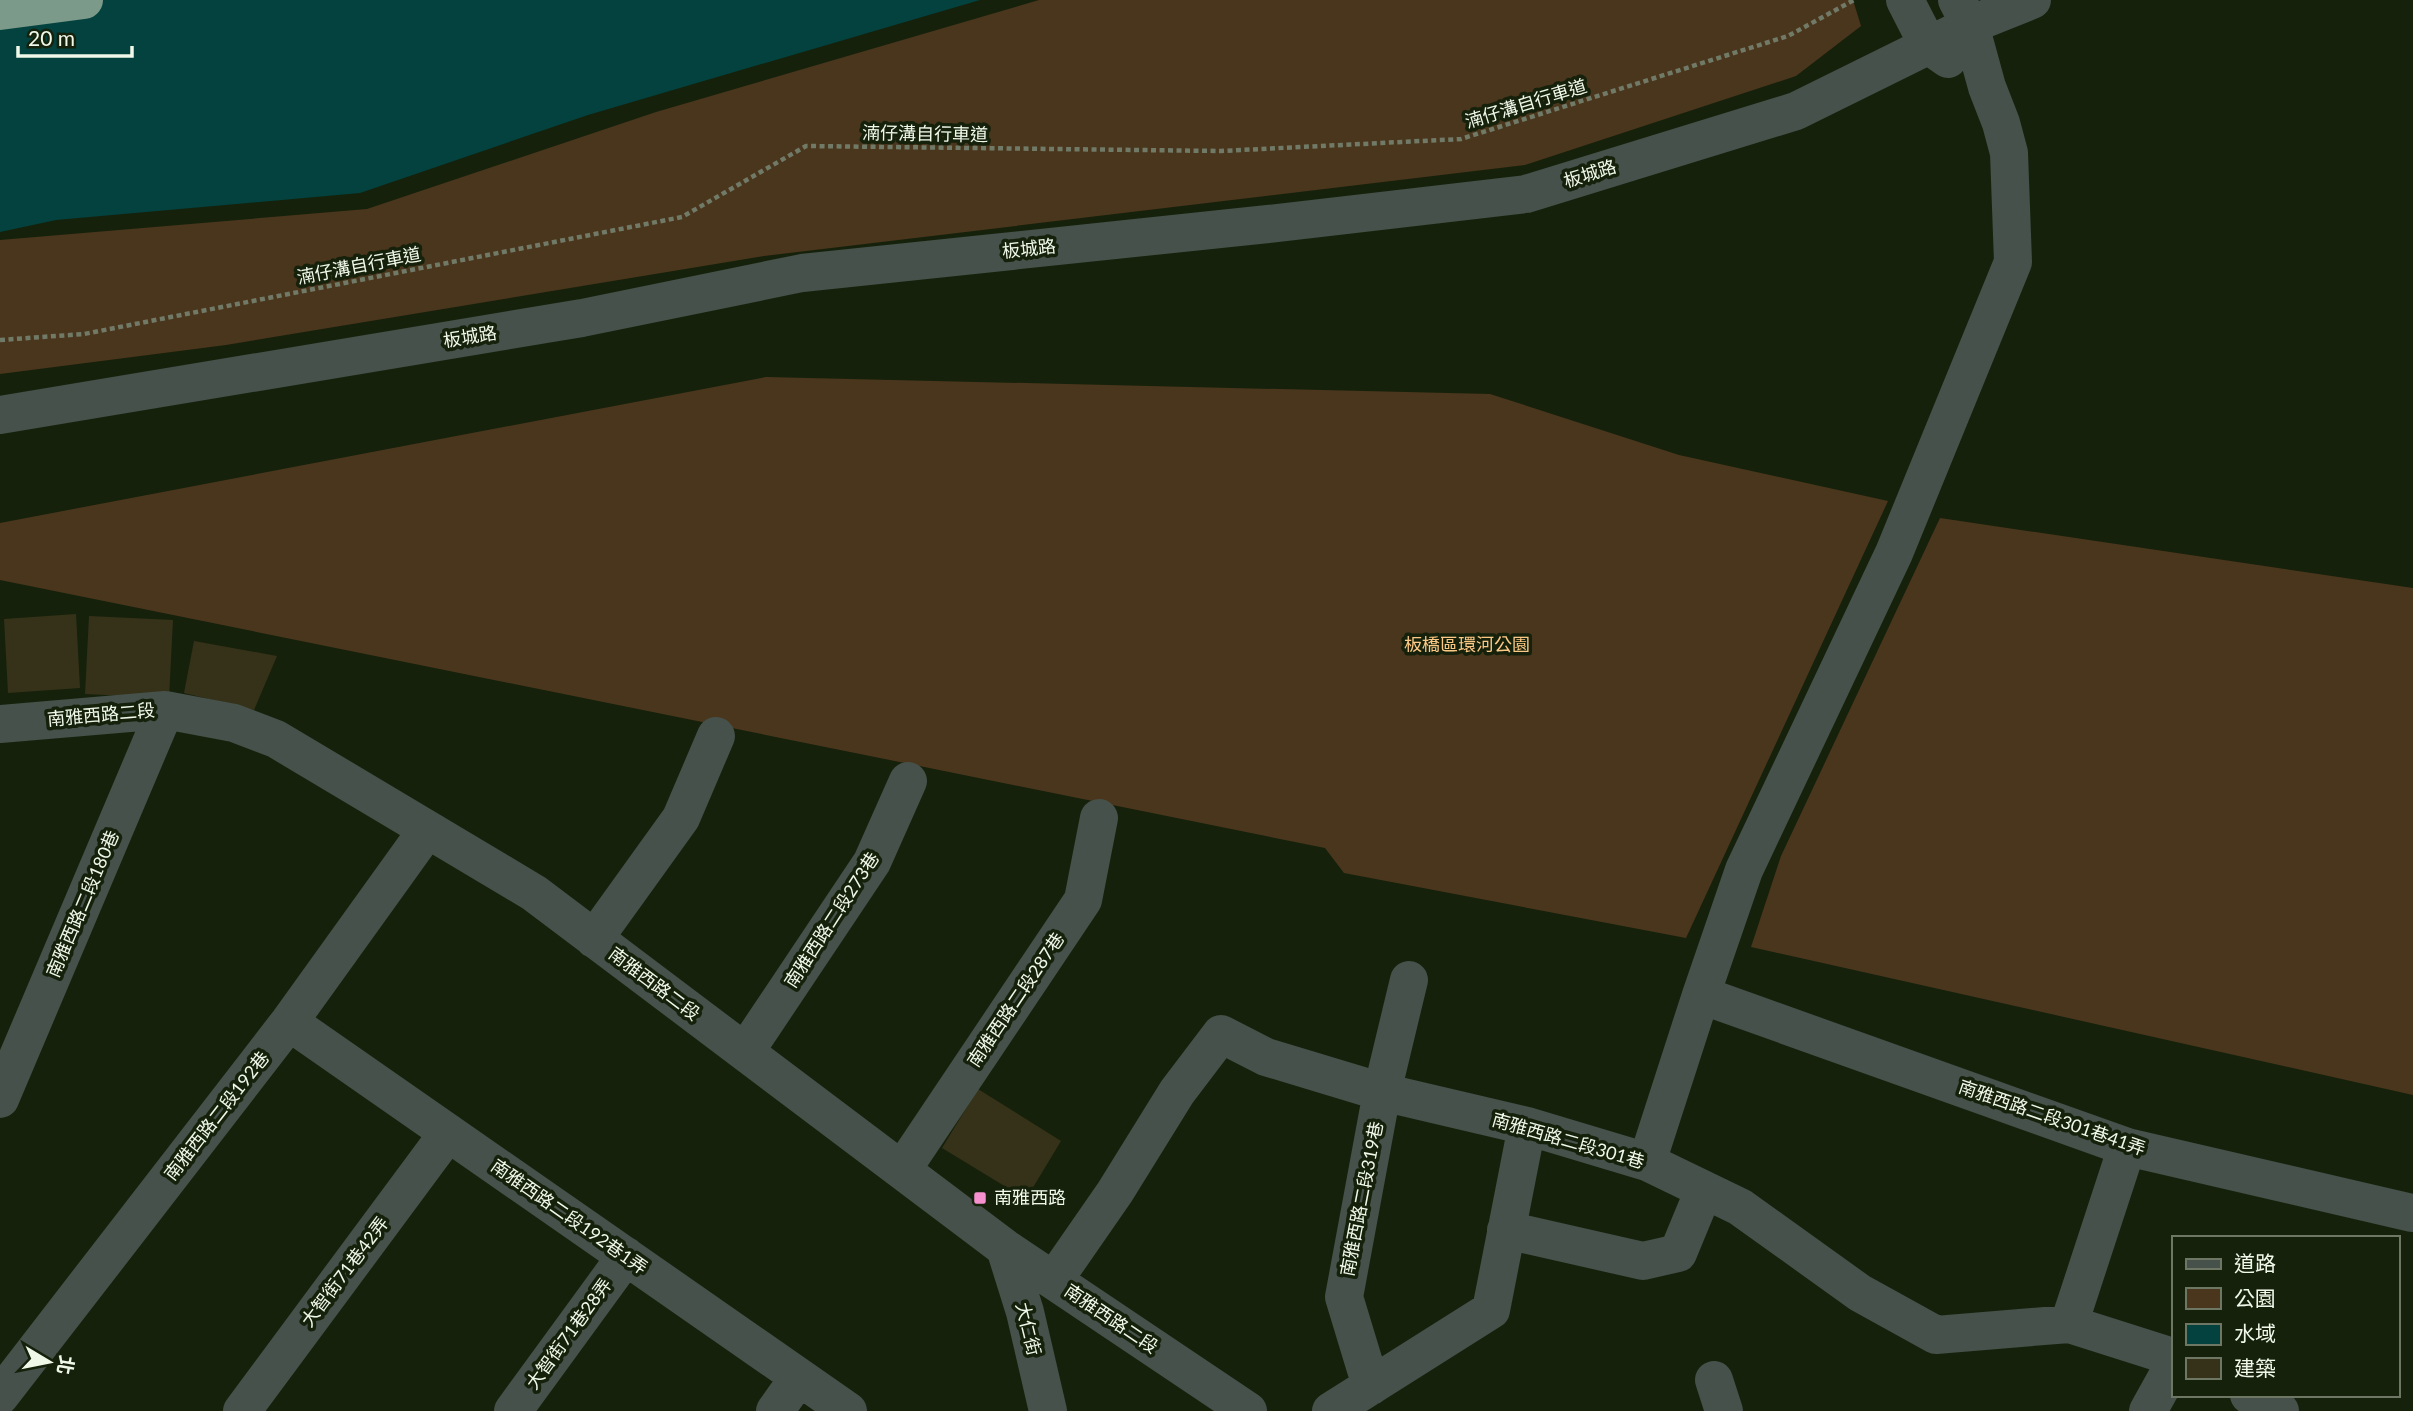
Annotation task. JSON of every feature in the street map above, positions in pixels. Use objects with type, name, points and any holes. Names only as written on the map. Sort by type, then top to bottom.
[{"type":"highway","points":[[0,10],[84,0]]},
{"type":"street","points":[[1905,0],[1928,45],[1987,87]]},
{"type":"street","name":"板城路","points":[[0,415],[582,318],[802,273],[1254,226],[1526,194],[1796,111],[1928,45],[1963,13],[2032,0]]},
{"type":"street","points":[[1647,1162],[1744,870],[1894,553],[2013,262],[2009,153],[1963,13]]},
{"type":"street","name":"南雅西路二段","points":[[0,724],[165,710],[234,723],[276,739],[534,894],[1005,1248],[1248,1411]]},
{"type":"street","name":"南雅西路二段180巷","points":[[0,1099],[165,710]]},
{"type":"street","points":[[594,939],[681,818],[716,736]]},
{"type":"street","name":"南雅西路二段273巷","points":[[745,1052],[872,862],[908,781]]},
{"type":"street","name":"南雅西路二段287巷","points":[[902,1170],[1083,900],[1098,818]]},
{"type":"street","name":"南雅西路二段192巷","points":[[0,1396],[289,1022],[427,830]]},
{"type":"street","name":"南雅西路二段319巷","points":[[1371,1385],[1344,1297],[1382,1091],[1409,980]]},
{"type":"street","name":"南雅西路二段301巷41弄","points":[[1701,995],[2127,1147],[2412,1213]]},
{"type":"street","name":"南雅西路二段192巷1弄","points":[[289,1022],[848,1411]]},
{"type":"street","name":"南雅西路二段301巷","points":[[1054,1280],[1115,1192],[1177,1092],[1222,1034],[1266,1057],[1382,1091],[1527,1126],[1647,1162],[1740,1207],[1860,1293],[1936,1335],[2068,1324],[2172,1357]]},
{"type":"street","points":[[1331,1411],[1491,1310],[1527,1126]]},
{"type":"street","name":"大智街71巷42弄","points":[[242,1411],[448,1133]]},
{"type":"street","points":[[2068,1324],[2127,1147]]},
{"type":"street","points":[[1506,1230],[1643,1261],[1678,1253],[1704,1190]]},
{"type":"street","name":"大仁街","points":[[1005,1248],[1025,1312],[1048,1411]]},
{"type":"street","name":"大智街71巷28弄","points":[[513,1411],[626,1256]]},
{"type":"street","points":[[2148,1411],[2172,1368]]},
{"type":"street","points":[[775,1411],[799,1377]]},
{"type":"street","points":[[2253,1397],[2280,1411]]},
{"type":"path","name":"湳仔溝自行車道","points":[[0,340],[84,334],[681,217],[806,146],[1221,150],[1461,139],[1788,36],[1854,0]]},
{"type":"green space","points":[[1039,0],[1853,0],[1861,26],[1796,76],[1525,165],[764,256],[226,345],[0,374],[0,240],[367,209],[656,112]]},
{"type":"green space","name":"板橋區環河公園","points":[[766,377],[1490,394],[1679,455],[1888,501],[1686,938],[1344,873],[1325,848],[0,580],[0,523]]},
{"type":"green space","points":[[1940,518],[2413,588],[2413,1095],[1751,947],[1781,856]]},
{"type":"water","points":[[65,0],[980,0],[588,115],[360,193],[56,220],[0,232],[0,24]]},
{"type":"building","points":[[76,614],[80,688],[8,693],[4,619]]},
{"type":"building","points":[[89,616],[173,620],[169,698],[85,694]]},
{"type":"building","points":[[194,641],[277,656],[254,710],[184,693]]},
{"type":"building","points":[[978,1089],[1061,1141],[1026,1199],[942,1148]]},
{"type":"place","name":"南雅西路","points":[[980,1198]]}]
